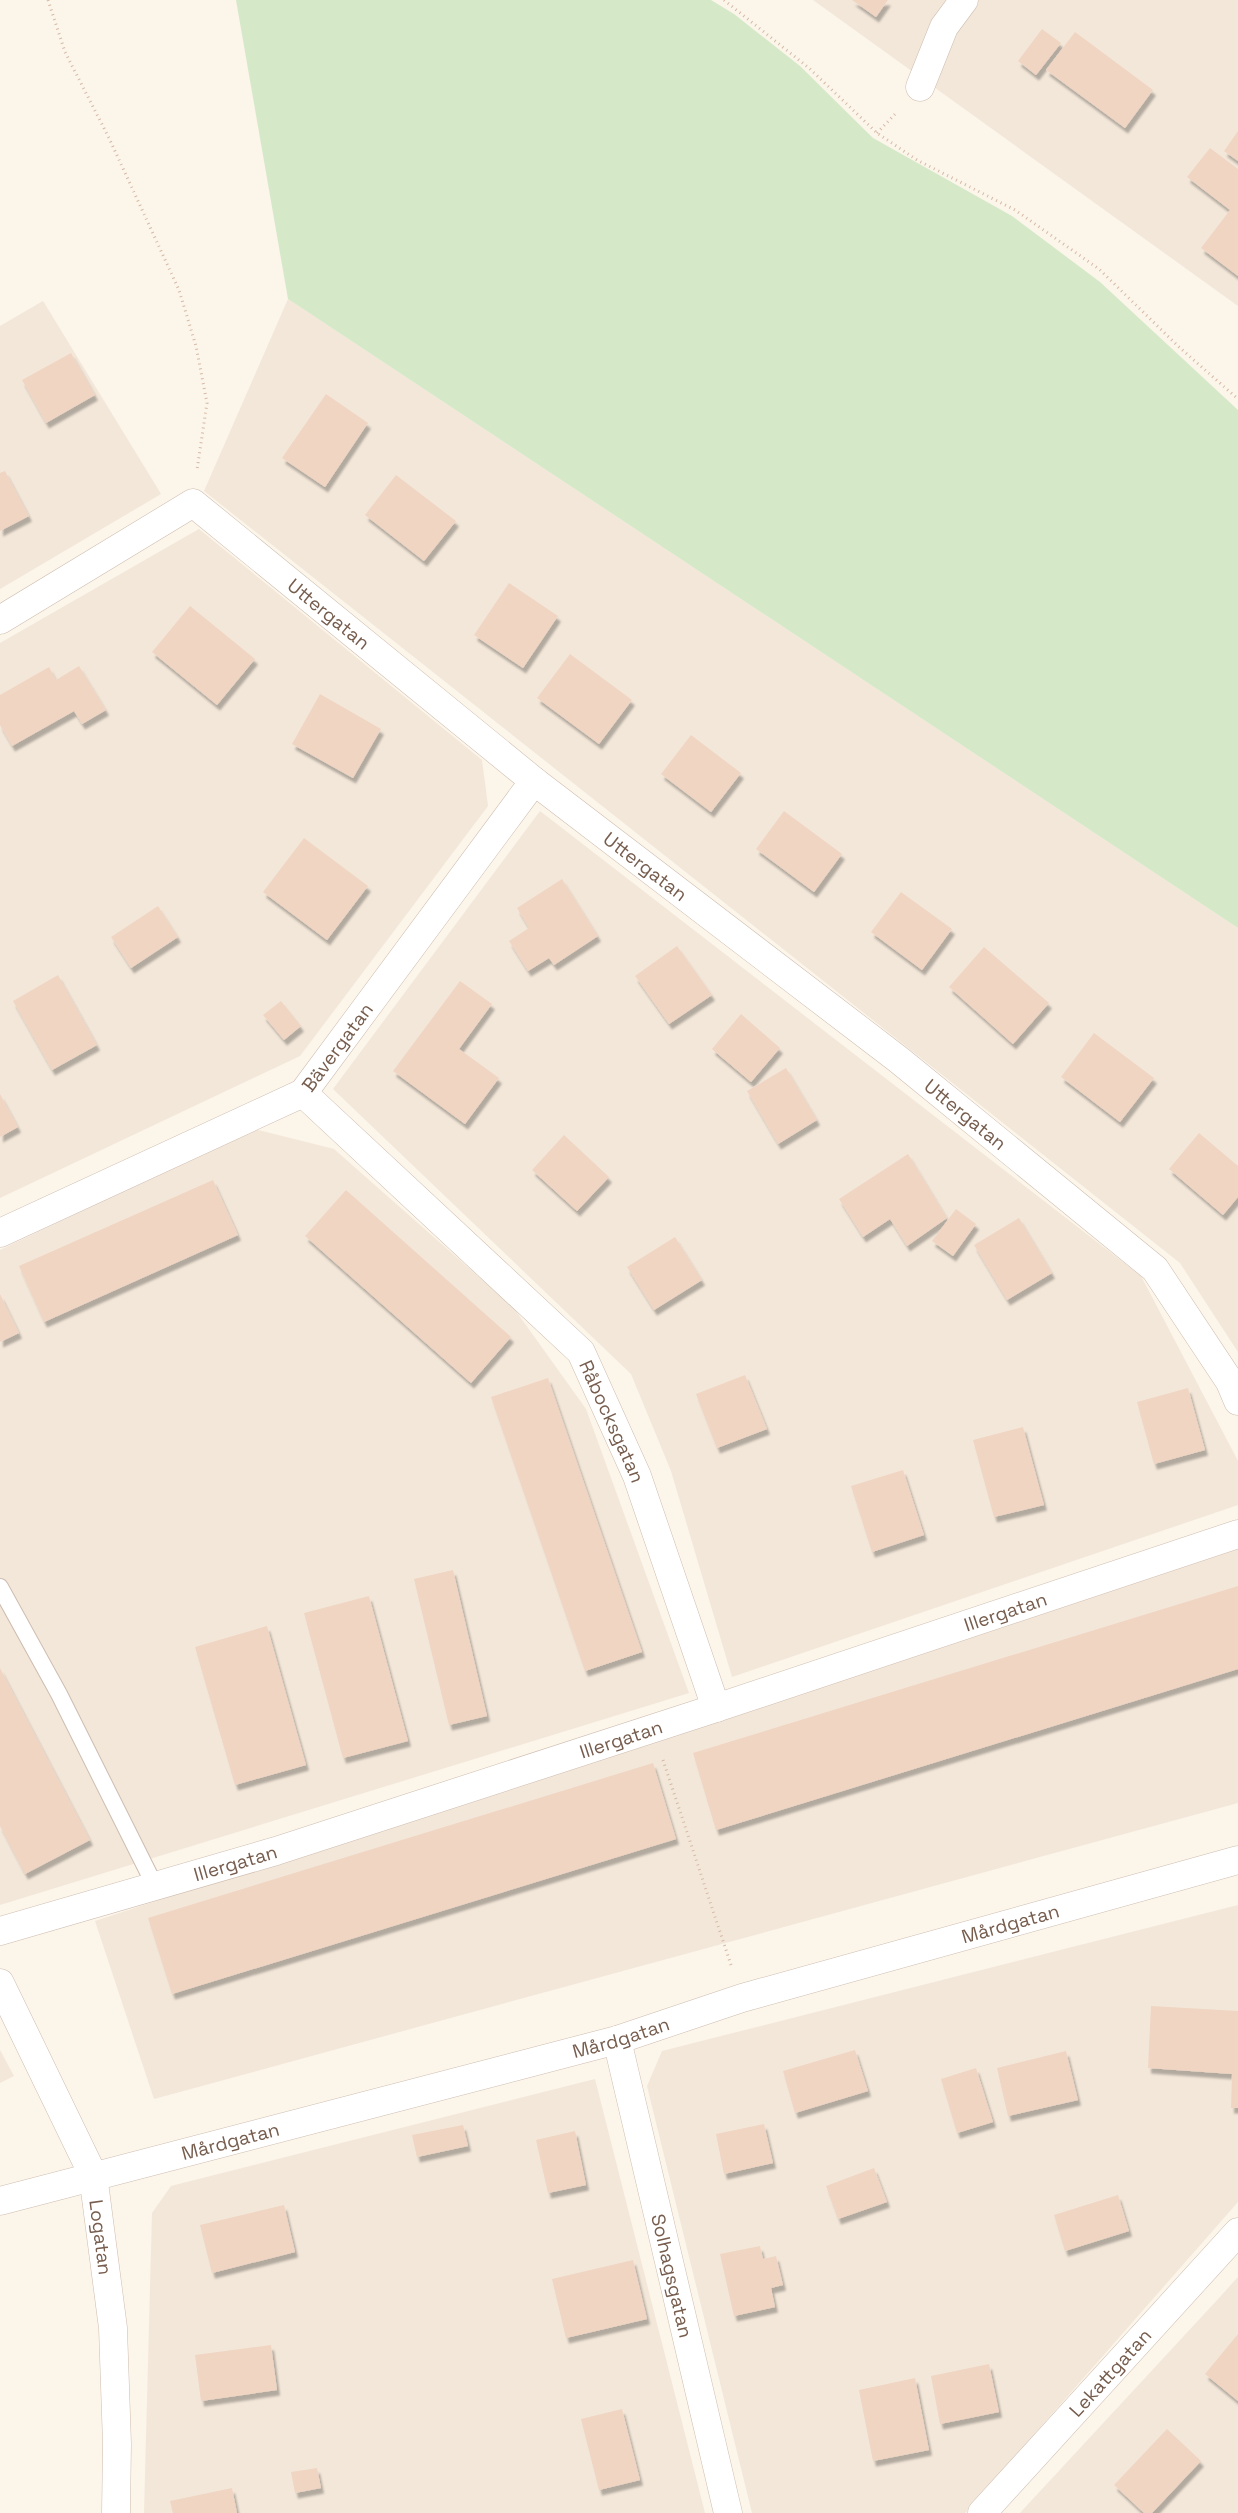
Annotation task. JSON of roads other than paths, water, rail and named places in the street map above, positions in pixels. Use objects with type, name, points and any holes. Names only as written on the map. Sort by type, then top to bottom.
[{"type":"street","points":[[920,87],[944,27],[964,0]]},
{"type":"street","name":"Uttergatan","points":[[0,620],[193,503],[534,781],[899,1060],[1155,1269],[1230,1382],[1238,1401]]},
{"type":"street","name":"Bävergatan","points":[[0,1233],[303,1093],[534,781]]},
{"type":"street","name":"Råbocksgatan","points":[[303,1093],[581,1352],[637,1476],[716,1708]]},
{"type":"street","name":"Illergatan","points":[[0,1931],[276,1851],[716,1708],[1238,1534]]},
{"type":"street","name":"Mårdgatan","points":[[0,2201],[93,2175],[617,2040],[742,1998],[1238,1860]]},
{"type":"street","name":"Logatan","points":[[0,1983],[93,2175],[113,2328],[117,2444],[116,2513]]},
{"type":"street","name":"Solhagsgatan","points":[[617,2040],[728,2513]]},
{"type":"street","name":"Lekattgatan","points":[[982,2513],[1238,2232]]},
{"type":"lane","points":[[0,1588],[59,1694],[155,1886]]}]
